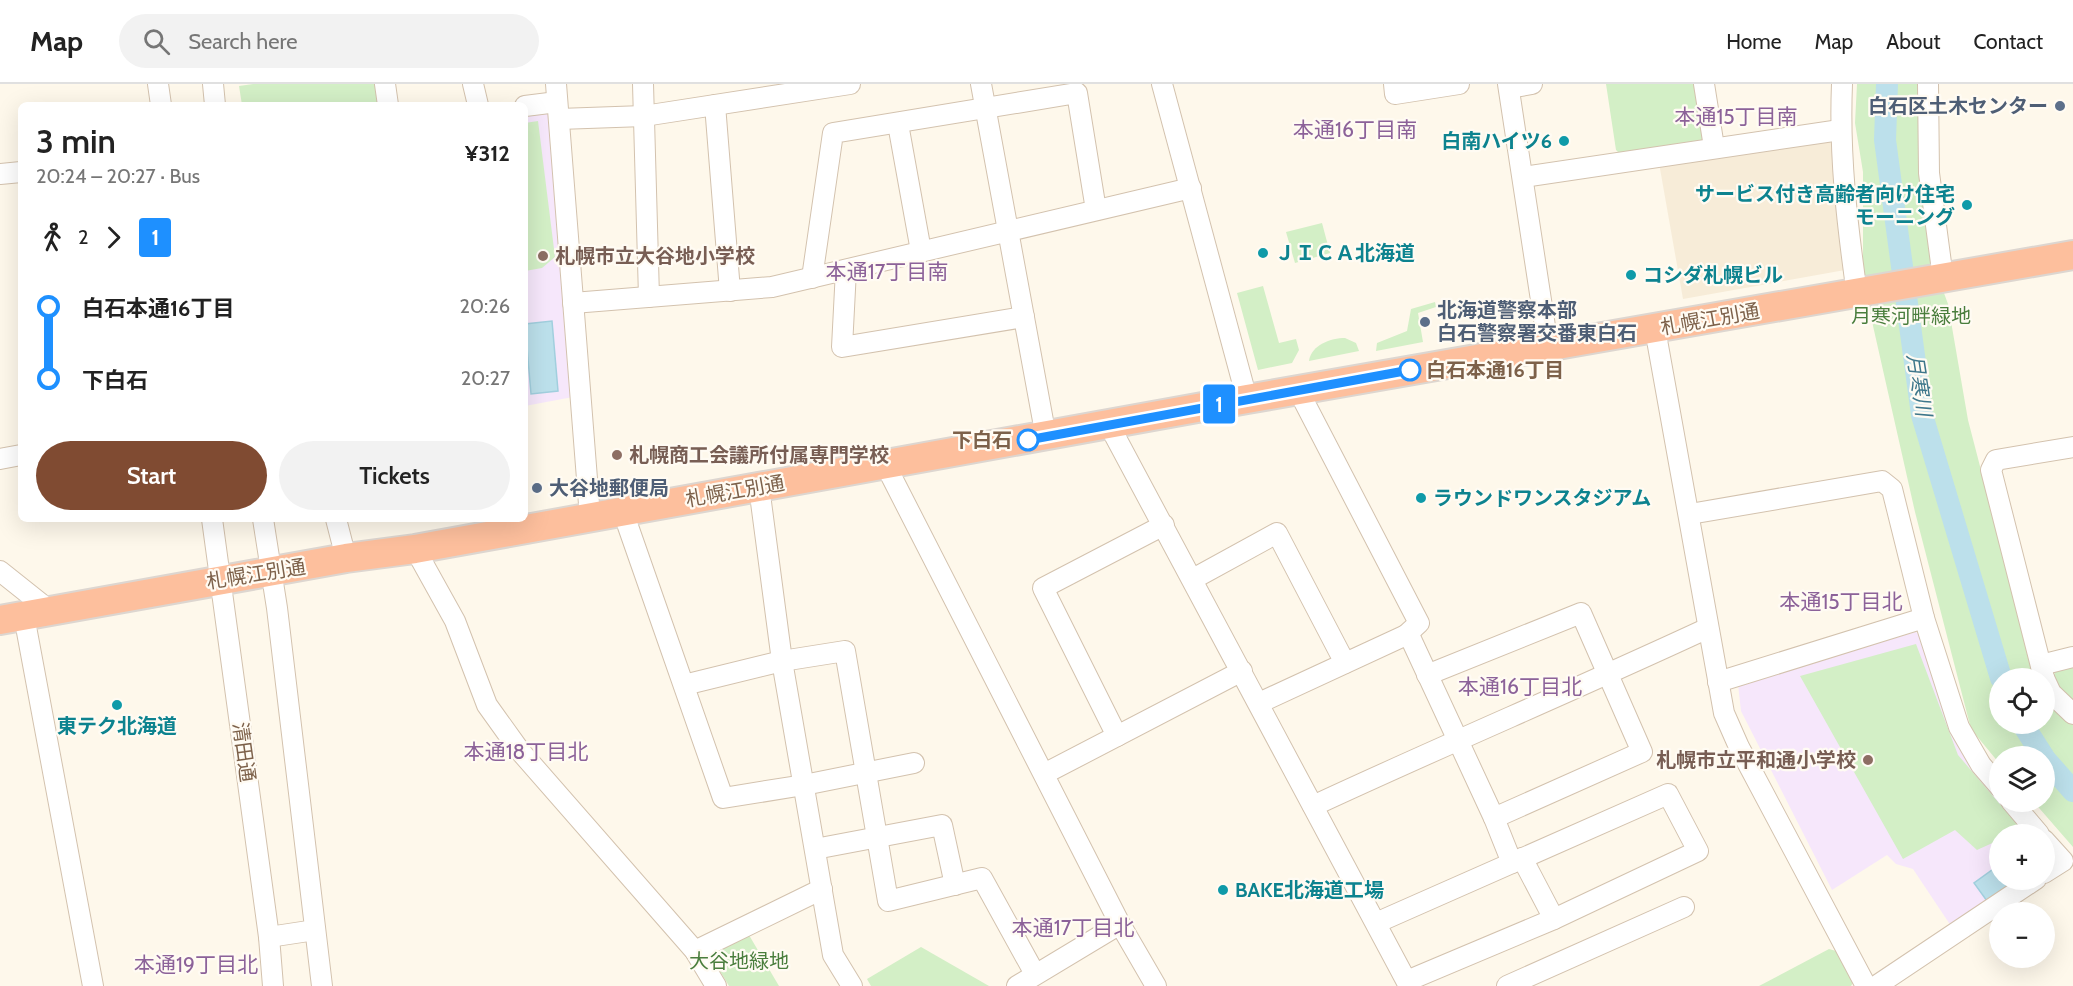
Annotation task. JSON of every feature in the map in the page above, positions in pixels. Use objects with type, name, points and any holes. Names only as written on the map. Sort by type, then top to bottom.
[{"type":"highway","name":"札幌江別通","points":[[24,615],[346,558],[415,549],[1247,399],[2073,255]]},
{"type":"street","points":[[158,84],[161,102]]},
{"type":"street","points":[[213,84],[215,102]]},
{"type":"street","points":[[385,84],[388,102]]},
{"type":"street","points":[[473,84],[477,102]]},
{"type":"street","points":[[644,84],[649,297]]},
{"type":"street","points":[[528,106],[558,102],[644,116],[850,84]]},
{"type":"street","points":[[981,84],[1046,437]]},
{"type":"street","points":[[1162,84],[1247,399]]},
{"type":"street","points":[[1394,84],[1395,94],[1459,84]]},
{"type":"street","points":[[1532,84],[1509,86],[1548,346]]},
{"type":"street","points":[[1704,84],[1714,147]]},
{"type":"street","points":[[1842,84],[1840,130],[1845,210],[1865,292]]},
{"type":"street","points":[[1928,84],[1929,173],[1935,279]]},
{"type":"street","points":[[812,278],[833,134],[1077,93],[1096,210]]},
{"type":"street","points":[[558,102],[590,517]]},
{"type":"street","points":[[716,105],[730,291]]},
{"type":"street","points":[[898,124],[921,251]]},
{"type":"street","points":[[1523,177],[1840,130]]},
{"type":"street","points":[[0,174],[18,171]]},
{"type":"street","points":[[573,303],[772,287],[1191,188]]},
{"type":"street","points":[[846,270],[842,347],[1024,317]]},
{"type":"street","points":[[1655,329],[1724,713],[1739,747],[1866,986]]},
{"type":"street","points":[[1259,703],[1406,636],[1419,623],[1298,390]]},
{"type":"street","points":[[1109,424],[1408,984],[1698,851],[1668,794],[1376,922]]},
{"type":"street","points":[[2041,668],[1991,470],[1996,460],[2073,447]]},
{"type":"street","points":[[0,459],[18,456]]},
{"type":"street","points":[[885,464],[1120,924],[1156,986]]},
{"type":"street","points":[[1690,514],[1882,481],[1892,489],[1923,618],[1959,727],[1989,774]]},
{"type":"street","points":[[759,487],[782,661],[833,955],[852,986]]},
{"type":"street","points":[[623,512],[723,798],[804,785],[914,762]]},
{"type":"street","name":"清田通","points":[[212,522],[269,937],[273,986]]},
{"type":"street","points":[[263,522],[278,608],[322,986]]},
{"type":"street","points":[[337,522],[346,558]]},
{"type":"street","points":[[1117,736],[1043,588],[1164,525]]},
{"type":"street","points":[[1193,579],[1277,533],[1345,663]]},
{"type":"street","points":[[415,549],[455,621],[486,705],[520,751],[695,951],[716,986]]},
{"type":"street","points":[[0,571],[24,615],[93,986]]},
{"type":"street","points":[[1427,675],[1581,613],[1642,752],[1494,818]]},
{"type":"street","points":[[1718,682],[1923,618]]},
{"type":"street","points":[[1313,806],[1456,739],[1607,675],[1708,628]]},
{"type":"street","points":[[1406,636],[1410,637],[1494,818],[1517,861],[1554,919]]},
{"type":"street","points":[[684,685],[782,661],[845,651],[888,901],[982,878],[1035,974]]},
{"type":"street","points":[[2054,668],[2073,657]]},
{"type":"street","points":[[1044,774],[1242,671]]},
{"type":"street","points":[[2055,697],[2073,714]]},
{"type":"street","points":[[2020,812],[2031,824]]},
{"type":"street","points":[[815,849],[942,825],[955,885]]},
{"type":"street","points":[[2055,853],[2062,861],[2055,866]]},
{"type":"street","points":[[695,951],[822,889]]},
{"type":"street","points":[[1876,986],[2020,890]]},
{"type":"street","points":[[1507,986],[1684,907]]},
{"type":"street","points":[[1017,986],[1120,924]]},
{"type":"street","points":[[269,937],[315,930]]},
{"type":"shaded area","name":"札幌市立大谷地小学校","points":[[550,111],[573,397],[528,405],[528,115]]},
{"type":"shaded area","points":[[1828,141],[1834,145],[1845,270],[1683,299],[1659,163]]},
{"type":"shaded area","name":"札幌市立平和通小学校","points":[[1916,632],[1921,637],[1989,787],[1989,812],[2010,812],[2021,824],[1989,824],[1989,890],[2005,890],[1951,926],[1913,869],[1896,864],[1887,855],[1832,890],[1741,711],[1738,684]]},
{"type":"green space","points":[[253,84],[381,84],[384,102],[242,102],[239,86]]},
{"type":"green space","points":[[1606,84],[1697,84],[1704,137],[1701,142],[1620,154],[1616,150]]},
{"type":"green space","name":"月寒河畔緑地","points":[[1857,84],[1920,84],[1921,172],[1930,255],[1948,304],[1968,420],[2032,668],[1989,668],[1989,734],[2055,734],[2055,706],[2073,724],[2073,847],[2043,812],[2055,812],[2055,746],[1989,746],[1989,751],[1971,729],[1915,512],[1871,317],[1863,265],[1863,172],[1855,123]]},
{"type":"green space","points":[[538,121],[555,257],[542,268],[528,270],[528,123]]},
{"type":"green space","points":[[1322,223],[1330,253],[1295,263],[1286,232]]},
{"type":"green space","points":[[1263,286],[1279,343],[1296,339],[1299,350],[1292,363],[1258,370],[1237,293]]},
{"type":"green space","points":[[1435,302],[1436,307],[1418,313],[1423,342],[1376,351],[1377,343],[1407,331],[1411,309]]},
{"type":"green space","points":[[1345,338],[1356,343],[1359,351],[1309,361],[1311,355],[1322,343]]},
{"type":"green space","points":[[1916,644],[1958,755],[1989,791],[1989,812],[2007,812],[2017,824],[1989,824],[1989,845],[1977,850],[1955,830],[1903,859],[1800,676]]},
{"type":"green space","points":[[2073,667],[2073,704],[2059,689],[2055,682],[2055,672]]},
{"type":"green space","name":"大谷地緑地","points":[[746,930],[779,986],[729,986],[707,950]]},
{"type":"green space","points":[[921,947],[989,986],[871,986],[867,979]]},
{"type":"green space","points":[[1829,949],[1836,951],[1853,983],[1851,986],[1759,986]]},
{"type":"water","points":[[552,321],[558,391],[531,394],[528,324]]},
{"type":"water","points":[[1989,872],[1989,890],[2003,890],[1987,901],[1974,883]]},
{"type":"waterway","name":"月寒川","points":[[1887,84],[1885,140],[1922,415],[1998,668]]},
{"type":"waterway","name":"月寒川","points":[[2029,734],[2037,746]]},
{"type":"waterway","name":"月寒川","points":[[2055,771],[2073,791]]},
{"type":"bus line","name":"1","points":[[1028,440],[1410,370]]},
{"type":"place","name":"白石区土木センター","points":[[2060,106]]},
{"type":"place","name":"白南ハイツ6","points":[[1564,141]]},
{"type":"place","name":"サービス付き高齢者向け住宅 モーニング","points":[[1967,205]]},
{"type":"place","name":"ＪＩＣＡ北海道","points":[[1263,253]]},
{"type":"place","name":"札幌市立大谷地小学校","points":[[543,256]]},
{"type":"place","name":"コシダ札幌ビル","points":[[1631,275]]},
{"type":"place","name":"北海道警察本部 白石警察署交番東白石","points":[[1425,322]]},
{"type":"place","name":"白石本通16丁目","points":[[1410,370]]},
{"type":"place","name":"下白石","points":[[1028,440]]},
{"type":"place","name":"札幌商工会議所付属専門学校","points":[[617,455]]},
{"type":"place","name":"大谷地郵便局","points":[[537,488]]},
{"type":"place","name":"ラウンドワンスタジアム","points":[[1421,498]]},
{"type":"place","name":"東テク北海道","points":[[117,705]]},
{"type":"place","name":"札幌市立平和通小学校","points":[[1868,760]]},
{"type":"place","name":"BAKE北海道工場","points":[[1223,890]]},
{"type":"district","name":"本通15丁目南","points":[[1736,117]]},
{"type":"district","name":"本通16丁目南","points":[[1355,130]]},
{"type":"district","name":"本通17丁目南","points":[[887,272]]},
{"type":"district","name":"本通15丁目北","points":[[1841,602]]},
{"type":"district","name":"本通16丁目北","points":[[1520,687]]},
{"type":"district","name":"本通18丁目北","points":[[526,752]]},
{"type":"district","name":"本通17丁目北","points":[[1073,928]]},
{"type":"district","name":"本通19丁目北","points":[[196,965]]}]
